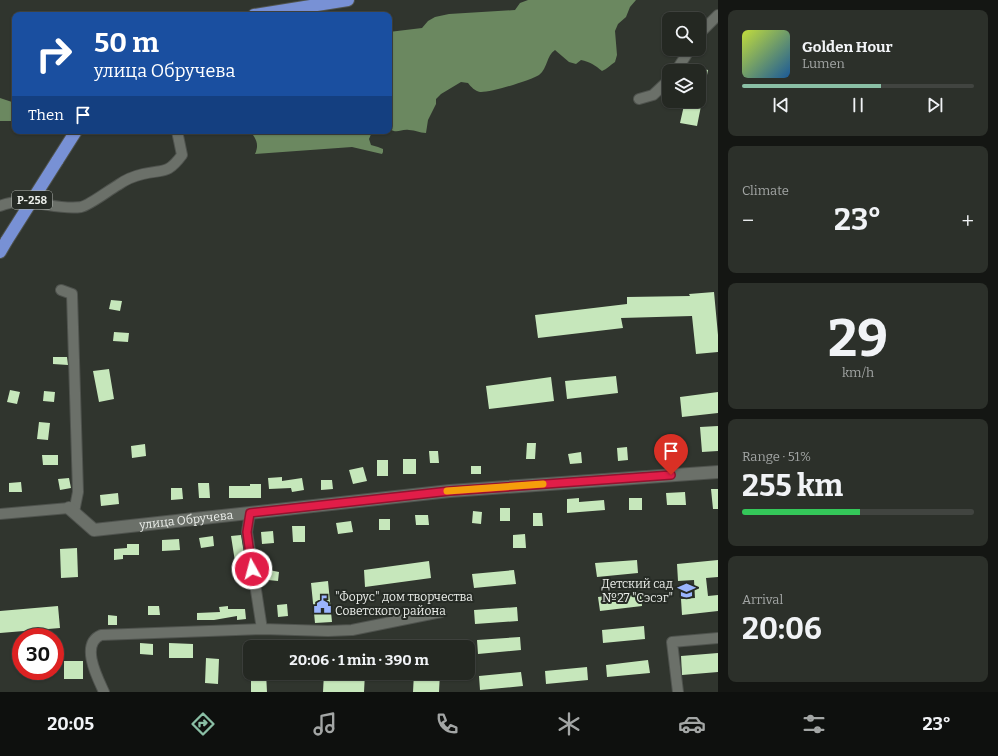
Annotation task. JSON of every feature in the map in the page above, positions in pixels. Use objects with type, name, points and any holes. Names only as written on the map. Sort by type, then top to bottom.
[{"type":"highway","points":[[273,12],[348,0]]},
{"type":"highway","name":"Р-258","points":[[0,252],[74,134]]},
{"type":"street","points":[[706,27],[718,15]]},
{"type":"street","points":[[639,99],[653,95],[662,87]]},
{"type":"street","points":[[0,206],[21,202],[74,207],[83,206],[132,178],[143,174],[162,172],[174,166],[182,155],[178,134]]},
{"type":"street","points":[[0,514],[72,510],[78,492],[72,294],[61,290]]},
{"type":"street","name":"улица Обручева","points":[[72,510],[94,530],[450,491],[718,472]]},
{"type":"street","points":[[250,513],[247,532],[262,629]]},
{"type":"street","points":[[104,692],[93,667],[91,650],[92,642],[96,637],[101,635],[262,629],[328,632],[352,630],[441,612]]},
{"type":"street","points":[[678,692],[672,642],[718,638]]},
{"type":"shaded area","points":[[528,0],[636,0],[630,7],[626,17],[618,24],[615,31],[617,55],[615,62],[604,70],[602,71],[592,64],[581,60],[576,64],[569,62],[555,50],[550,55],[542,72],[528,80],[485,92],[476,91],[468,83],[461,82],[441,94],[436,99],[436,104],[428,120],[426,133],[411,130],[392,130],[392,32],[422,28],[428,21],[435,17],[449,14],[515,10],[520,3]]},
{"type":"shaded area","points":[[0,98],[12,102],[12,121],[0,121]]},
{"type":"shaded area","points":[[371,134],[369,139],[371,145],[383,149],[383,152],[382,154],[352,147],[255,154],[257,144],[253,135]]},
{"type":"building","points":[[706,70],[708,70],[706,80]]},
{"type":"building","points":[[683,108],[701,108],[697,126],[680,123]]},
{"type":"building","points":[[714,292],[718,352],[696,354],[692,316],[621,318],[623,328],[538,338],[535,315],[627,304],[627,297],[690,296],[689,294]]},
{"type":"building","points":[[111,300],[122,301],[120,311],[109,309]]},
{"type":"building","points":[[114,332],[129,333],[128,342],[113,341]]},
{"type":"building","points":[[53,357],[67,357],[68,365],[53,364]]},
{"type":"building","points":[[109,369],[114,399],[99,402],[93,371]]},
{"type":"building","points":[[616,376],[618,393],[567,399],[565,381]]},
{"type":"building","points":[[551,377],[554,401],[489,409],[486,386]]},
{"type":"building","points":[[10,390],[20,392],[17,404],[7,402]]},
{"type":"building","points":[[44,391],[55,392],[54,402],[43,401]]},
{"type":"building","points":[[718,392],[718,413],[682,417],[680,397]]},
{"type":"building","points":[[39,422],[50,423],[48,440],[37,439]]},
{"type":"building","points":[[718,426],[718,451],[702,452],[700,427]]},
{"type":"building","points":[[527,443],[536,443],[535,459],[526,459]]},
{"type":"building","points":[[145,444],[146,456],[132,458],[131,446]]},
{"type":"building","points":[[679,444],[680,456],[662,458],[660,446]]},
{"type":"building","points":[[627,447],[628,460],[618,461],[617,448]]},
{"type":"building","points":[[429,451],[438,451],[439,463],[430,463]]},
{"type":"building","points":[[581,452],[582,463],[570,464],[568,454]]},
{"type":"building","points":[[42,455],[58,455],[58,465],[43,465]]},
{"type":"building","points":[[403,459],[416,459],[416,474],[403,474]]},
{"type":"building","points":[[377,460],[388,460],[388,476],[377,476]]},
{"type":"building","points":[[471,466],[481,466],[481,474],[471,474]]},
{"type":"building","points":[[363,467],[367,481],[353,484],[349,470]]},
{"type":"building","points":[[282,477],[282,481],[302,478],[304,490],[292,492],[291,488],[269,489],[268,478]]},
{"type":"building","points":[[69,478],[71,488],[60,490],[58,479]]},
{"type":"building","points":[[321,480],[332,480],[333,489],[321,490]]},
{"type":"building","points":[[21,482],[22,492],[9,492],[9,483]]},
{"type":"building","points":[[198,483],[209,483],[210,498],[199,498]]},
{"type":"building","points":[[250,484],[261,484],[261,498],[229,498],[229,486],[250,486]]},
{"type":"building","points":[[171,488],[182,488],[183,499],[171,500]]},
{"type":"building","points":[[711,489],[718,489],[718,509],[713,509]]},
{"type":"building","points":[[685,492],[686,505],[667,505],[666,493]]},
{"type":"building","points":[[118,493],[119,504],[101,506],[100,495]]},
{"type":"building","points":[[579,498],[579,502],[604,500],[605,510],[567,513],[567,499]]},
{"type":"building","points":[[629,498],[642,498],[642,510],[629,510]]},
{"type":"building","points":[[500,508],[510,508],[510,521],[500,521]]},
{"type":"building","points":[[473,511],[482,512],[481,524],[472,523]]},
{"type":"building","points":[[533,513],[542,513],[543,526],[533,526]]},
{"type":"building","points":[[415,515],[428,515],[429,525],[416,525]]},
{"type":"building","points":[[379,519],[390,519],[390,530],[379,530]]},
{"type":"building","points":[[351,521],[353,532],[338,534],[336,523]]},
{"type":"building","points":[[292,526],[305,526],[305,542],[293,542]]},
{"type":"building","points":[[273,531],[274,543],[262,544],[261,532]]},
{"type":"building","points":[[525,534],[526,548],[513,548],[513,535]]},
{"type":"building","points":[[241,535],[246,566],[236,568],[231,536]]},
{"type":"building","points":[[213,536],[214,546],[201,548],[199,538]]},
{"type":"building","points":[[179,539],[180,550],[162,551],[162,540]]},
{"type":"building","points":[[127,544],[139,544],[139,555],[123,555],[123,559],[114,560],[114,549],[127,548]]},
{"type":"building","points":[[77,548],[78,577],[61,578],[60,549]]},
{"type":"building","points":[[637,560],[638,573],[597,577],[595,563]]},
{"type":"building","points":[[718,560],[718,577],[706,578],[708,596],[718,595],[718,611],[682,615],[681,599],[695,598],[694,580],[678,581],[677,564]]},
{"type":"building","points":[[429,561],[431,578],[365,587],[364,570]]},
{"type":"building","points":[[269,570],[279,572],[278,581],[268,580]]},
{"type":"building","points":[[514,570],[516,584],[474,588],[472,574]]},
{"type":"building","points":[[328,581],[332,622],[315,623],[311,583]]},
{"type":"building","points":[[641,592],[642,606],[600,611],[598,597]]},
{"type":"building","points":[[287,604],[288,616],[278,617],[277,605]]},
{"type":"building","points":[[58,606],[60,628],[12,628],[12,632],[0,633],[0,611]]},
{"type":"building","points":[[148,606],[159,606],[160,615],[148,615]]},
{"type":"building","points":[[228,606],[228,609],[245,609],[246,619],[237,620],[237,616],[214,620],[197,620],[197,613],[220,612],[219,607]]},
{"type":"building","points":[[517,607],[518,621],[475,624],[474,610]]},
{"type":"building","points":[[108,615],[117,616],[117,625],[108,625]]},
{"type":"building","points":[[644,626],[645,639],[603,643],[602,630]]},
{"type":"building","points":[[520,637],[521,650],[478,654],[477,640]]},
{"type":"building","points":[[140,643],[153,644],[153,655],[140,654]]},
{"type":"building","points":[[169,643],[193,644],[193,658],[169,658]]},
{"type":"building","points":[[718,653],[718,672],[682,675],[681,656]]},
{"type":"building","points":[[206,658],[219,659],[218,684],[205,683]]},
{"type":"building","points":[[648,660],[650,673],[607,677],[606,665]]},
{"type":"building","points":[[64,661],[83,661],[83,679],[64,679]]},
{"type":"building","points":[[587,667],[588,680],[546,684],[545,671]]},
{"type":"building","points":[[521,672],[523,686],[480,690],[479,676]]},
{"type":"building","points":[[251,680],[266,680],[267,692],[251,692]]},
{"type":"building","points":[[324,680],[365,680],[364,692],[323,692]]},
{"type":"building","points":[[414,680],[440,680],[439,692],[413,692]]},
{"type":"slow traffic","points":[[447,491],[543,484]]},
{"type":"place","name":"Детский сад №27 \"Сэсэг\"","points":[[686,591]]},
{"type":"place","name":"\"Форус\" дом творчества Советского района","points":[[322,604]]},
{"type":"route","points":[[252,569],[247,532],[250,513],[450,491],[671,475]]}]
